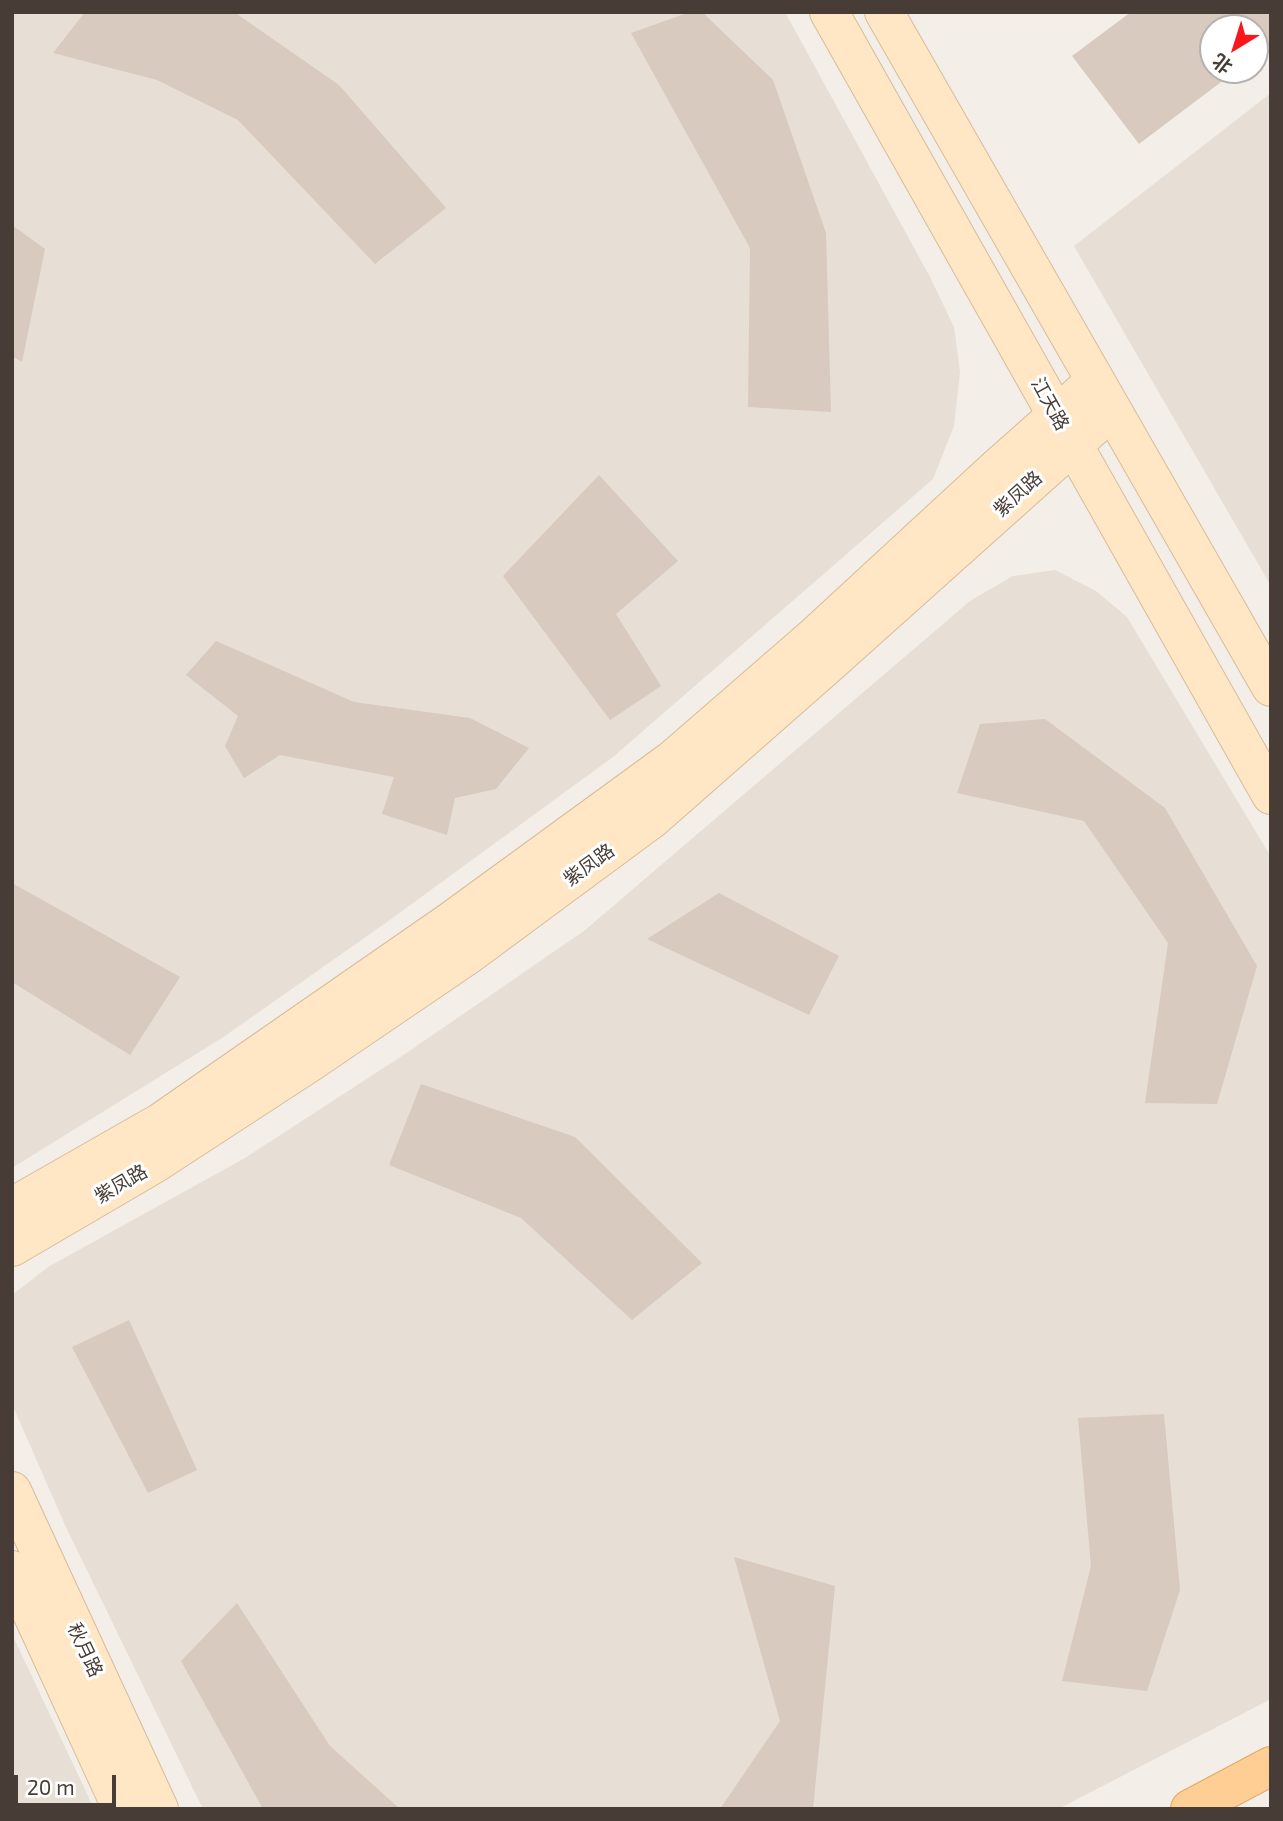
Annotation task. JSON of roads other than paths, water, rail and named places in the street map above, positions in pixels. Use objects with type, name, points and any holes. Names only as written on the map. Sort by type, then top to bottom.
[{"type":"main road","points":[[1190,1809],[1271,1766]]},
{"type":"street","name":"江天路","points":[[829,12],[1271,795]]},
{"type":"street","points":[[884,12],[1271,687]]},
{"type":"street","name":"紫凤路","points":[[12,1207],[161,1122],[451,922],[672,760],[816,635],[1103,395]]},
{"type":"street","name":"紫凤路","points":[[12,1247],[154,1164],[309,1063],[467,955],[652,818],[825,667],[1064,430]]},
{"type":"street","name":"秋月路","points":[[12,1491],[159,1809]]},
{"type":"street","name":"秋月路","points":[[12,1570],[122,1809]]}]
